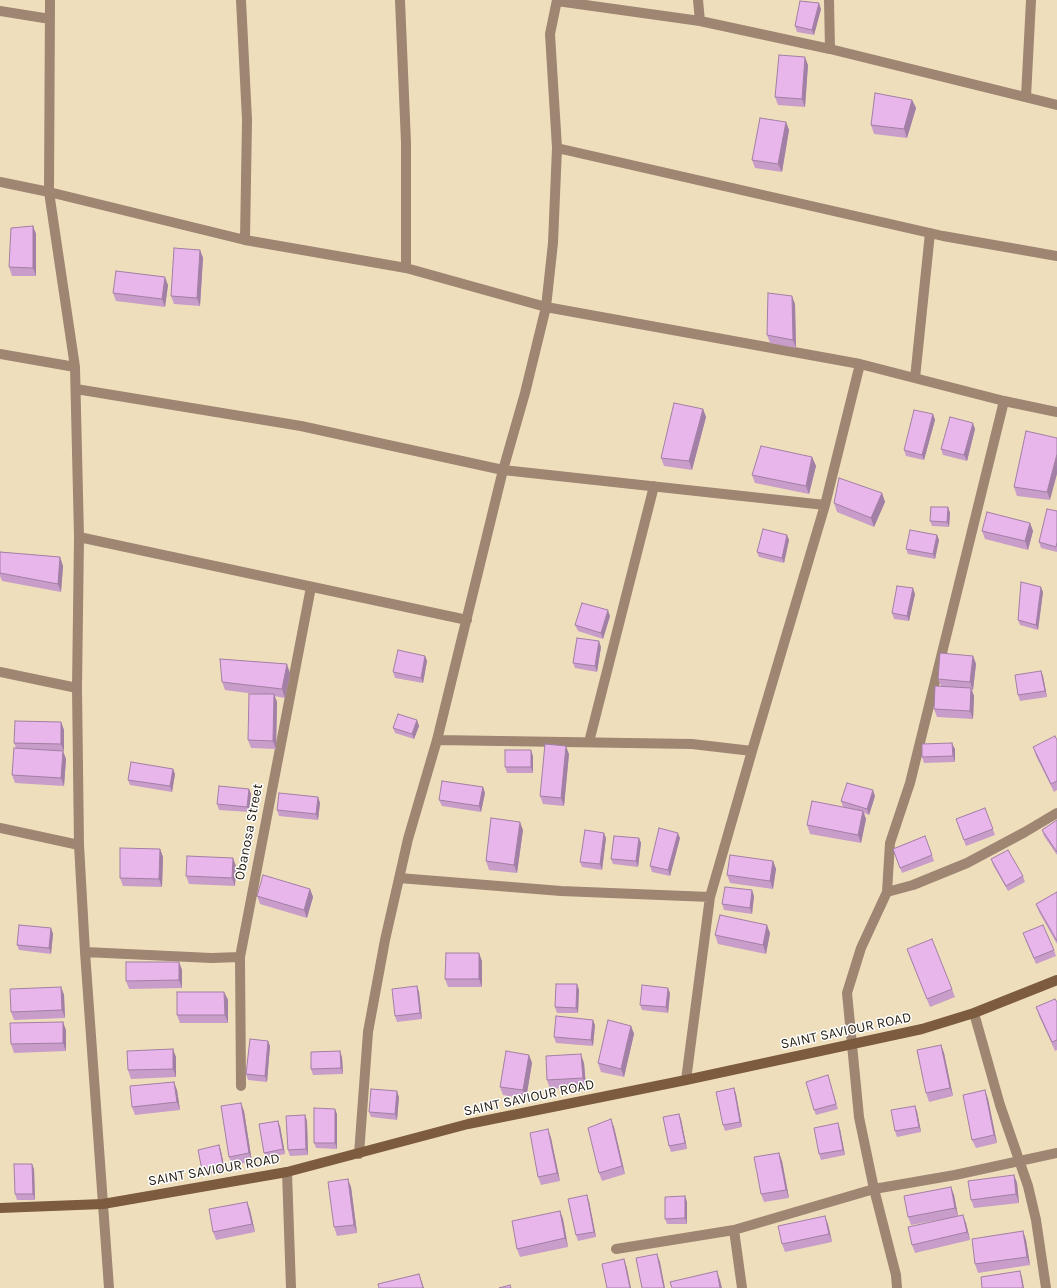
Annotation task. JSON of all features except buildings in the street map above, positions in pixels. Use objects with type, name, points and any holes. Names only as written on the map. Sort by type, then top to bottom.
[{"type":"street","points":[[50,0],[49,192],[75,367],[78,537],[77,688],[79,845],[85,952],[104,1204],[108,1288]]},
{"type":"street","points":[[241,0],[247,120],[245,240]]},
{"type":"street","points":[[400,0],[406,143],[406,268]]},
{"type":"street","points":[[698,0],[700,21]]},
{"type":"street","points":[[829,0],[830,49]]},
{"type":"street","points":[[1026,97],[1031,0]]},
{"type":"street","points":[[359,1154],[368,1032],[385,940],[408,839],[437,740],[503,470],[525,393],[546,307],[553,244],[557,148],[550,34],[557,1],[700,21],[830,49],[1057,105]]},
{"type":"street","points":[[0,10],[50,19]]},
{"type":"street","points":[[557,148],[930,233],[1057,256]]},
{"type":"street","points":[[0,182],[49,192],[245,240],[406,268],[546,307],[860,364],[1004,401],[1057,412]]},
{"type":"street","points":[[915,378],[930,233]]},
{"type":"street","points":[[0,354],[75,367]]},
{"type":"street","points":[[686,1080],[710,897],[825,505],[860,364]]},
{"type":"street","points":[[76,390],[301,426],[503,470],[825,505]]},
{"type":"street","points":[[897,1288],[896,1275],[874,1189],[859,1116],[847,993],[861,948],[887,892],[890,843],[910,783],[1004,401]]},
{"type":"street","points":[[589,742],[654,486]]},
{"type":"street","points":[[78,537],[466,620]]},
{"type":"street","name":"Obanosa Street","points":[[241,1086],[240,957],[311,587]]},
{"type":"street","points":[[0,672],[77,688]]},
{"type":"street","points":[[437,740],[692,744],[752,751]]},
{"type":"street","points":[[887,892],[914,885],[967,863],[1026,832],[1057,813]]},
{"type":"street","points":[[0,828],[79,845]]},
{"type":"street","points":[[399,878],[561,891],[710,897]]},
{"type":"street","points":[[85,952],[211,958],[240,957]]},
{"type":"street","name":"SAINT SAVIOUR ROAD","points":[[0,1208],[104,1204],[287,1172],[468,1124],[686,1080],[922,1029],[974,1013],[1057,980]]},
{"type":"street","points":[[974,1013],[1000,1105],[1028,1186],[1036,1220],[1046,1288]]},
{"type":"street","points":[[616,1249],[734,1230],[874,1189],[1020,1162],[1057,1153]]},
{"type":"street","points":[[287,1172],[290,1288]]},
{"type":"street","points":[[734,1230],[742,1288]]}]
